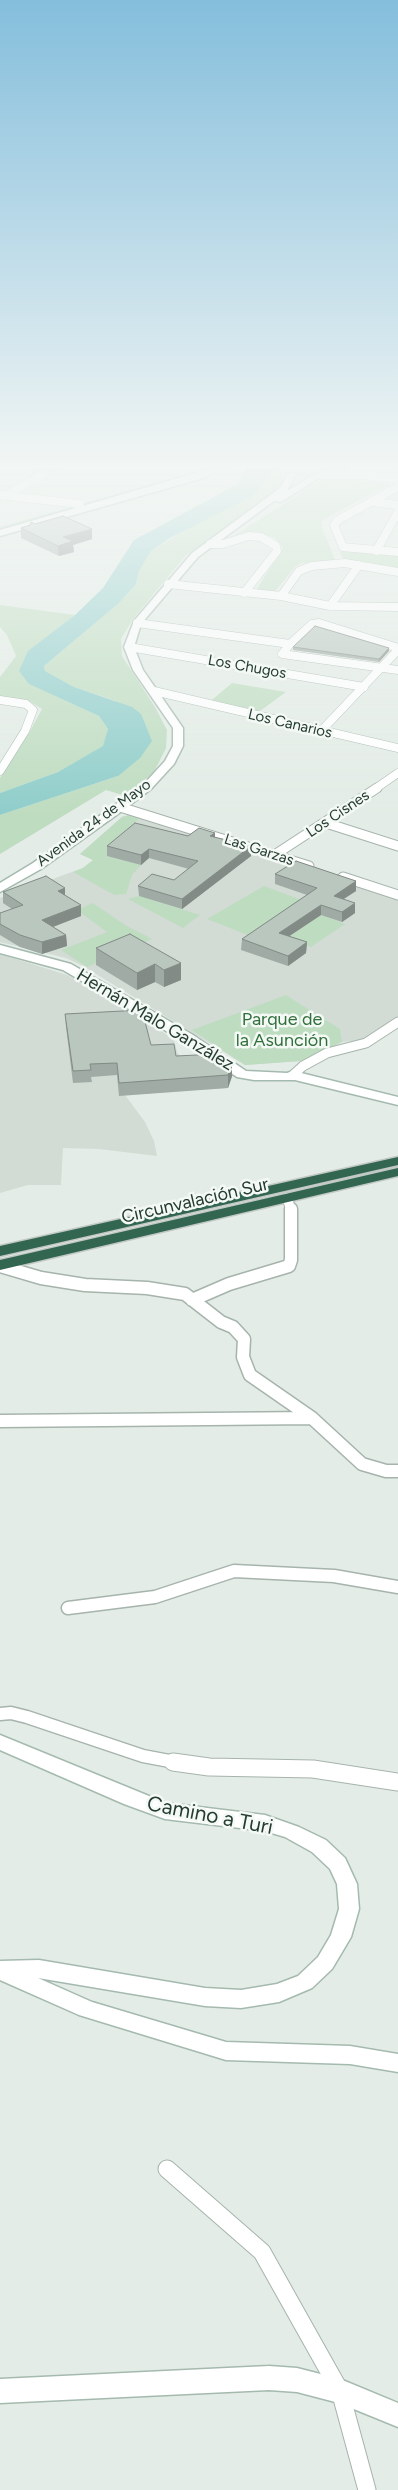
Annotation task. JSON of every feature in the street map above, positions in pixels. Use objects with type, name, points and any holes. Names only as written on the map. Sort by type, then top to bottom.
[{"type":"highway","name":"Circunvalación Sur","points":[[0,1251],[398,1160]]},
{"type":"highway","name":"Circunvalación Sur","points":[[0,1265],[398,1172]]},
{"type":"main road","points":[[129,647],[137,623],[168,584]]},
{"type":"main road","name":"Avenida 24 de Mayo","points":[[0,888],[37,866],[120,807],[157,778],[175,754],[178,746],[178,728],[138,670],[129,647]]},
{"type":"main road","name":"Hernán Malo Ganzález","points":[[0,949],[67,967],[188,1038],[242,1074],[254,1076],[293,1075],[398,1101]]},
{"type":"main road","name":"Camino a Turi","points":[[0,1742],[130,1800],[165,1811],[265,1823],[292,1832],[319,1846],[338,1864],[347,1884],[349,1909],[341,1937],[325,1962],[305,1982],[279,1993],[241,1998],[205,1997],[39,1969],[0,1970]]},
{"type":"main road","points":[[0,1970],[87,2009],[226,2051],[350,2055],[398,2063]]},
{"type":"main road","points":[[0,2391],[269,2378],[297,2380],[340,2391],[398,2415]]},
{"type":"street","points":[[170,584],[281,596],[330,606],[398,606]]},
{"type":"street","points":[[244,593],[251,584]]},
{"type":"street","points":[[281,596],[289,584]]},
{"type":"street","points":[[330,606],[345,584]]},
{"type":"street","points":[[137,623],[290,644]]},
{"type":"street","points":[[321,731],[382,668],[398,649],[320,623],[312,624],[282,654],[382,668],[398,670]]},
{"type":"street","name":"Los Chugos","points":[[129,647],[364,687]]},
{"type":"street","name":"Los Canarios","points":[[154,691],[398,748]]},
{"type":"street","name":"Los Canarios","points":[[161,701],[168,698],[182,699]]},
{"type":"street","points":[[0,700],[26,704],[33,710],[25,731],[0,771]]},
{"type":"street","name":"Los Cisnes","points":[[276,854],[326,823],[398,773]]},
{"type":"street","name":"Las Garzas","points":[[120,807],[276,854],[318,869]]},
{"type":"street","points":[[326,823],[398,846]]},
{"type":"street","points":[[335,875],[398,895]]},
{"type":"street","points":[[293,1075],[303,1066],[327,1053],[366,1043],[398,1022]]},
{"type":"street","points":[[192,1300],[229,1284],[285,1269],[288,1266],[291,1260],[291,1208],[287,1198]]},
{"type":"street","points":[[0,1265],[41,1278],[85,1285],[147,1288],[185,1294],[221,1322],[233,1327],[244,1339],[243,1357],[250,1375],[312,1418],[362,1464],[386,1471],[398,1471]]},
{"type":"street","points":[[0,1420],[312,1418]]},
{"type":"street","points":[[68,1608],[155,1597],[204,1579],[234,1571],[334,1576],[398,1587]]},
{"type":"street","points":[[0,1714],[11,1713],[27,1716],[134,1753],[178,1763],[209,1767],[313,1768],[398,1782]]},
{"type":"street","points":[[167,2169],[262,2252],[340,2391],[367,2490]]},
{"type":"shaded area","points":[[129,815],[284,862],[398,900],[398,1016],[360,1042],[342,1042],[301,1061],[245,1065],[83,966],[66,958],[0,942],[0,898],[83,868],[93,860],[80,854],[122,817]]},
{"type":"shaded area","points":[[0,954],[67,975],[92,989],[174,1039],[177,1052],[183,1060],[224,1076],[233,1075],[228,1088],[125,1095],[145,1122],[154,1141],[157,1156],[99,1149],[63,1148],[61,1185],[28,1185],[0,1193]]},
{"type":"green space","points":[[136,584],[162,584],[133,619],[121,639],[122,656],[155,707],[167,730],[166,748],[154,772],[126,796],[106,790],[0,854],[0,815],[118,776],[116,701],[74,687],[45,671],[44,666],[119,603]]},
{"type":"green space","points":[[260,584],[281,584],[273,594],[255,592]]},
{"type":"green space","points":[[0,605],[75,615],[53,634],[19,671],[30,684],[99,716],[108,729],[104,746],[58,772],[0,793],[0,778],[42,709],[28,700],[0,697],[0,677],[16,656],[7,635],[0,627]]},
{"type":"green space","points":[[232,683],[286,692],[256,714],[208,703]]},
{"type":"green space","points":[[129,815],[142,816],[126,830],[135,833],[107,856],[141,865],[132,875],[126,894],[114,895],[73,872],[83,868],[93,860],[80,854],[122,817]]},
{"type":"green space","points":[[264,886],[307,902],[250,936],[207,919]]},
{"type":"green space","points":[[139,896],[200,915],[183,928],[128,899]]},
{"type":"green space","points":[[93,903],[125,925],[152,939],[87,967],[61,950],[107,932],[77,910]]},
{"type":"green space","points":[[321,915],[345,924],[311,947],[286,938]]},
{"type":"green space","name":"Parque de la Asunción","points":[[286,995],[340,1029],[342,1042],[301,1061],[245,1065],[192,1030]]},
{"type":"water","points":[[105,584],[136,584],[119,603],[44,666],[45,671],[74,687],[132,707],[141,714],[152,741],[140,758],[118,776],[0,815],[0,793],[58,772],[103,746],[108,729],[99,716],[29,684],[19,671],[28,651],[75,615]]},
{"type":"building","points":[[315,626],[389,648],[379,659],[293,647]]},
{"type":"building","points":[[135,823],[188,836],[199,828],[215,833],[210,836],[251,846],[182,899],[138,886],[152,874],[174,880],[198,861],[149,849],[141,855],[107,846]]},
{"type":"building","points":[[296,861],[356,881],[334,896],[355,903],[342,912],[321,905],[279,933],[307,942],[288,956],[242,939],[317,888],[275,874]]},
{"type":"building","points":[[46,876],[65,888],[58,891],[81,905],[42,920],[66,935],[42,942],[20,935],[0,924],[0,913],[23,905],[3,892]]},
{"type":"building","points":[[130,934],[181,963],[164,970],[155,964],[137,973],[96,948]]},
{"type":"building","points":[[142,1010],[151,1045],[174,1044],[176,1056],[217,1054],[224,1064],[232,1063],[228,1075],[119,1083],[117,1063],[90,1064],[91,1070],[73,1071],[65,1014]]}]
